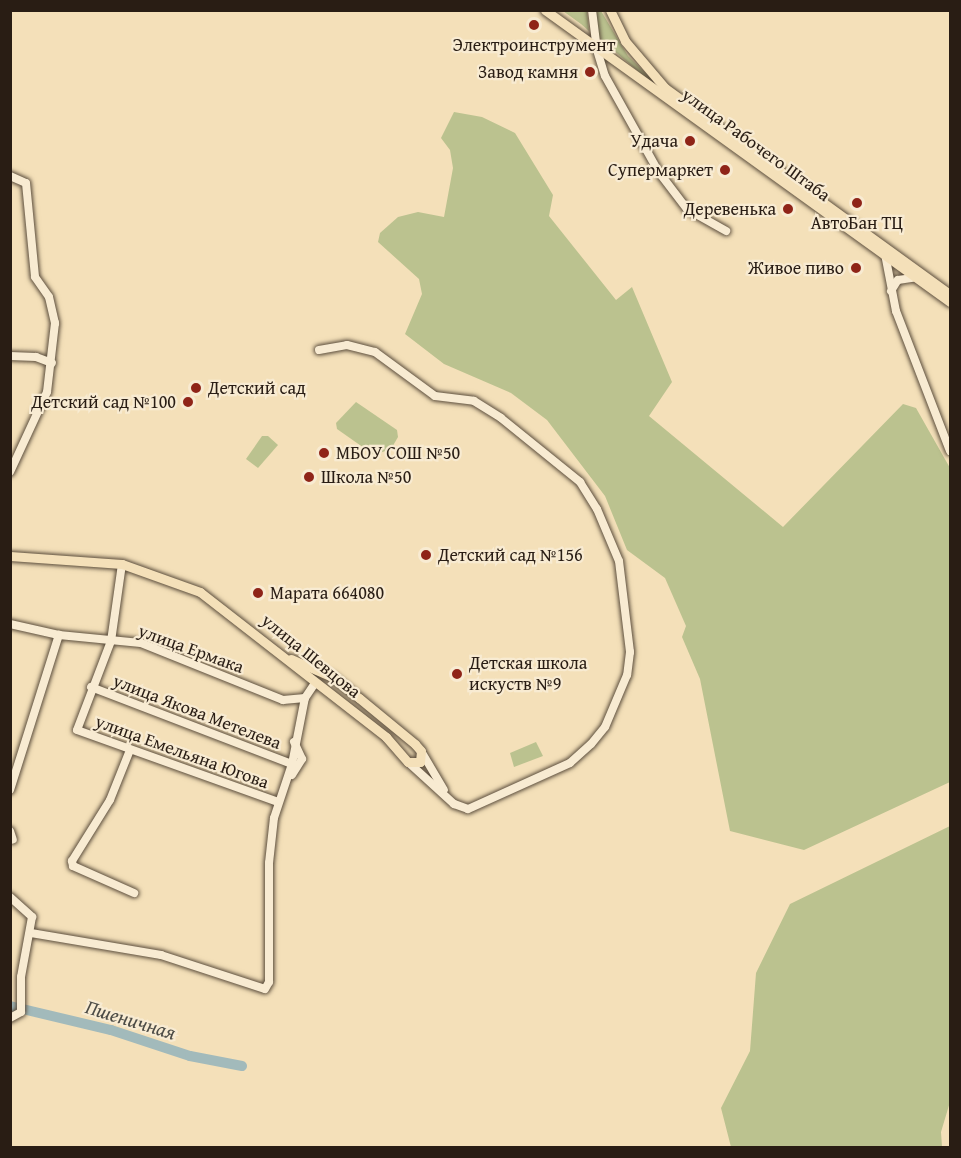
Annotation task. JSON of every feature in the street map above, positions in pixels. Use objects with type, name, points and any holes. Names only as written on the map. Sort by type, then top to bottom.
[{"type":"main road","name":"улица Рабочего Штаба","points":[[545,10],[886,259],[951,302]]},
{"type":"main road","name":"улица Рабочего Штаба","points":[[610,10],[625,41],[665,88],[899,259],[951,294]]},
{"type":"main road","name":"улица Шевцова","points":[[10,556],[122,564],[200,592],[291,659],[315,683],[386,737],[408,762]]},
{"type":"main road","points":[[291,659],[332,677],[421,751],[420,762],[408,762]]},
{"type":"street","points":[[592,10],[597,50],[605,75],[675,196],[687,209],[726,231]]},
{"type":"street","points":[[10,176],[26,183],[35,277],[53,308],[52,363],[47,392],[10,472]]},
{"type":"street","points":[[885,248],[891,291],[951,451]]},
{"type":"street","points":[[886,259],[899,259]]},
{"type":"street","points":[[891,291],[898,280],[913,278]]},
{"type":"street","name":"улица Шевцова","points":[[319,350],[347,345],[375,352],[435,396],[474,401],[501,418],[580,482],[616,553],[630,652],[620,697],[605,727],[570,763],[488,804],[461,808],[408,762]]},
{"type":"street","points":[[10,357],[36,357],[52,363]]},
{"type":"street","points":[[91,687],[111,641],[122,564]]},
{"type":"street","name":"улица Ермака","points":[[10,624],[59,635],[141,643],[283,700],[305,698]]},
{"type":"street","points":[[10,790],[59,635]]},
{"type":"street","points":[[31,933],[161,955],[265,989],[269,982],[270,965],[269,863],[278,802],[292,764],[293,745],[305,698],[315,683]]},
{"type":"street","name":"улица Емельяна Югова","points":[[91,687],[77,730],[278,802]]},
{"type":"street","name":"улица Якова Метелева","points":[[91,687],[292,764]]},
{"type":"street","points":[[275,757],[293,745]]},
{"type":"street","points":[[282,788],[302,759],[293,745]]},
{"type":"street","points":[[129,750],[110,800],[72,861],[73,866],[134,893]]},
{"type":"street","points":[[421,751],[448,797]]},
{"type":"street","points":[[10,831],[13,840]]},
{"type":"street","points":[[10,897],[32,917],[31,933],[21,977],[21,1012],[10,1018]]},
{"type":"green space","points":[[563,11],[587,11],[589,31],[581,24]]},
{"type":"green space","points":[[596,11],[601,11],[628,56],[680,107],[598,37]]},
{"type":"green space","points":[[454,112],[482,117],[515,133],[553,195],[549,216],[616,300],[632,287],[672,382],[649,416],[783,527],[903,404],[916,408],[950,468],[950,782],[804,850],[730,831],[700,679],[682,637],[686,626],[665,578],[627,550],[605,496],[547,420],[511,393],[444,364],[405,334],[422,294],[419,279],[378,242],[380,233],[398,217],[418,212],[444,217],[453,168],[450,150],[441,138]]},
{"type":"green space","points":[[356,402],[397,430],[398,437],[391,449],[374,455],[337,429],[336,423]]},
{"type":"green space","points":[[262,436],[268,436],[278,445],[258,468],[246,459]]},
{"type":"green space","points":[[536,742],[543,756],[514,767],[510,753]]},
{"type":"green space","points":[[950,826],[950,1102],[941,1132],[942,1147],[731,1147],[721,1108],[750,1051],[756,973],[790,904]]},
{"type":"waterway","name":"Пшеничная","points":[[10,1006],[111,1030],[190,1056],[242,1066]]},
{"type":"place","name":"Электроинструмент","points":[[534,25]]},
{"type":"place","name":"Завод камня","points":[[590,72]]},
{"type":"place","name":"Удача","points":[[690,141]]},
{"type":"place","name":"Супермаркет","points":[[725,170]]},
{"type":"place","name":"АвтоБан ТЦ","points":[[857,203]]},
{"type":"place","name":"Деревенька","points":[[788,209]]},
{"type":"place","name":"Живое пиво","points":[[856,268]]},
{"type":"place","name":"Детский сад","points":[[196,388]]},
{"type":"place","name":"Детский сад №100","points":[[188,402]]},
{"type":"place","name":"МБОУ СОШ №50","points":[[324,453]]},
{"type":"place","name":"Школа №50","points":[[309,477]]},
{"type":"place","name":"Детский сад №156","points":[[426,555]]},
{"type":"place","name":"Марата 664080","points":[[258,593]]},
{"type":"place","name":"Детская школа искуств №9","points":[[457,674]]}]
